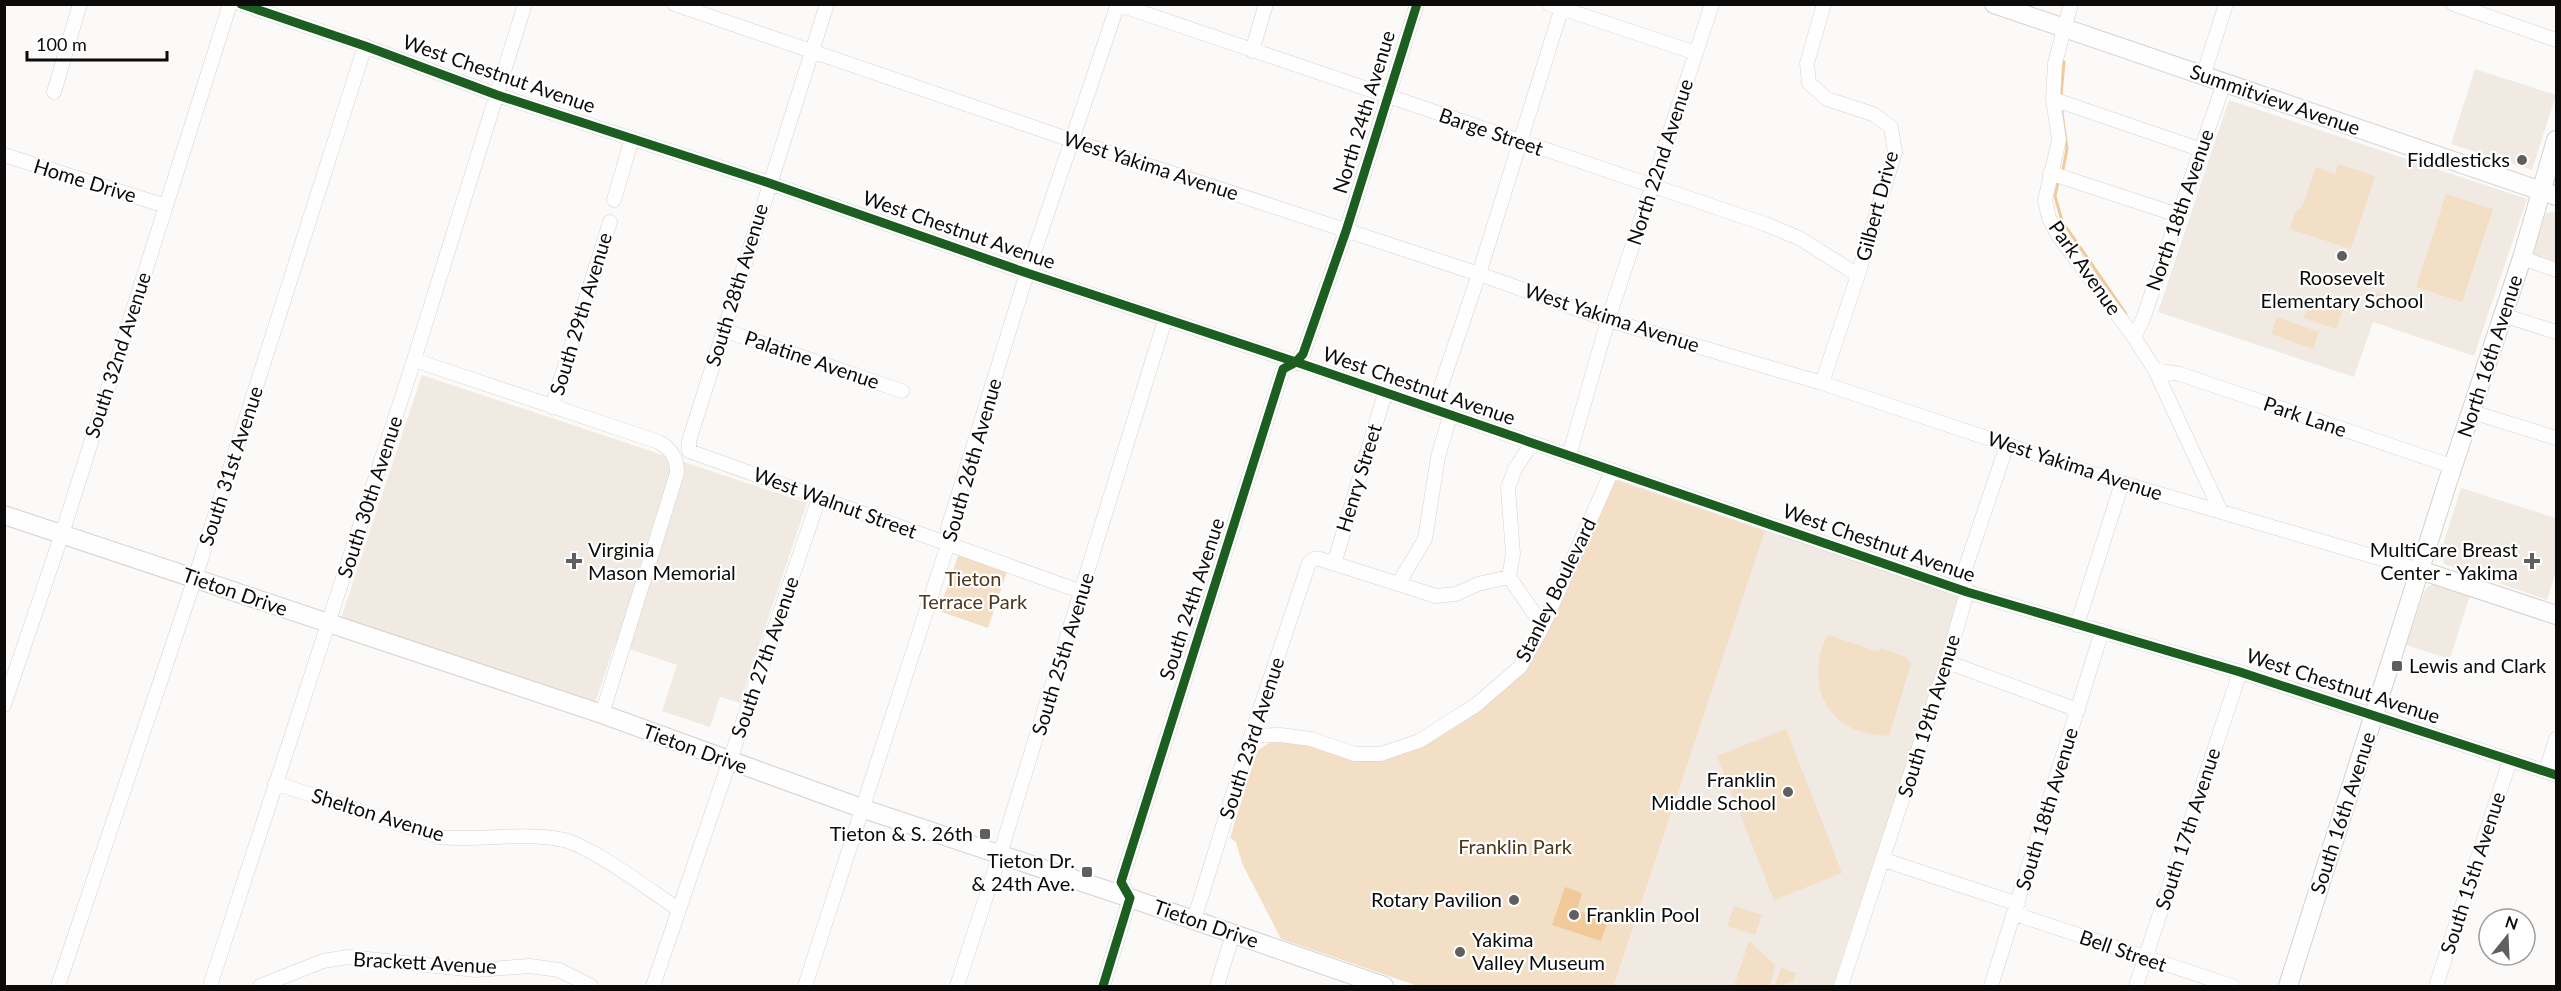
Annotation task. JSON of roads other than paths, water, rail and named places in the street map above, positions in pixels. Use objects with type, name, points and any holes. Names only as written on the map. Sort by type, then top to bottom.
[{"type":"main road","name":"Summitview Avenue","points":[[1994,4],[2548,194]]},
{"type":"main road","name":"North 16th Avenue","points":[[2420,570],[2522,258],[2548,194],[2556,140]]},
{"type":"main road","name":"Tieton Drive","points":[[4,515],[602,714],[729,762],[1384,987]]},
{"type":"main road","name":"West Yakima Avenue","points":[[2420,570],[2556,615]]},
{"type":"main road","name":"South 16th Avenue","points":[[2288,987],[2420,570]]},
{"type":"street","points":[[54,92],[80,4]]},
{"type":"street","name":"South 32nd Avenue","points":[[4,705],[62,534],[230,4]]},
{"type":"street","name":"West Chestnut Avenue","points":[[241,4],[365,46],[497,95],[769,183],[1027,273],[1296,362],[1967,592],[2240,672],[2551,773]]},
{"type":"street","name":"South 30th Avenue","points":[[210,987],[414,360],[525,4]]},
{"type":"street","name":"West Yakima Avenue","points":[[674,4],[1071,140],[1479,274],[1608,320],[1822,383],[2122,483],[2420,570]]},
{"type":"street","name":"South 28th Avenue","points":[[689,451],[689,441],[723,330],[827,4]]},
{"type":"street","points":[[1252,51],[1266,4]]},
{"type":"street","name":"North 24th Avenue","points":[[1346,231],[1417,4]]},
{"type":"street","name":"North 22nd Avenue","points":[[1569,456],[1608,320],[1712,4]]},
{"type":"street","name":"Gilbert Drive","points":[[1822,383],[1895,152],[1891,127],[1873,114],[1827,99],[1809,83],[1807,63],[1824,4]]},
{"type":"street","name":"Park Avenue","points":[[2071,4],[2055,63],[2060,140],[2045,200],[2049,218],[2058,235],[2134,337],[2155,370],[2221,512]]},
{"type":"street","points":[[2203,76],[2226,4]]},
{"type":"street","points":[[2453,4],[2556,40]]},
{"type":"street","name":"Barge Street","points":[[1118,5],[1799,238],[1858,275]]},
{"type":"street","name":"South 26th Avenue","points":[[806,987],[948,544],[948,528],[1027,273],[1118,5]]},
{"type":"street","points":[[1433,410],[1520,143],[1558,6],[1696,53]]},
{"type":"street","name":"South 31st Avenue","points":[[58,987],[195,578],[365,46]]},
{"type":"street","name":"North 18th Avenue","points":[[2134,337],[2143,319],[2199,149],[2224,83]]},
{"type":"street","points":[[2059,101],[2199,149]]},
{"type":"street","points":[[614,200],[632,138]]},
{"type":"street","name":"Home Drive","points":[[4,155],[166,206]]},
{"type":"street","points":[[2050,173],[2178,214]]},
{"type":"street","name":"South 29th Avenue","points":[[552,406],[610,222]]},
{"type":"street","name":"South 24th Avenue","points":[[1103,987],[1130,898],[1121,882],[1283,369],[1296,362],[1303,354],[1346,231]]},
{"type":"street","points":[[2522,258],[2556,270]]},
{"type":"street","points":[[2503,315],[2556,332]]},
{"type":"street","name":"South 25th Avenue","points":[[957,987],[1165,320]]},
{"type":"street","name":"Palatine Avenue","points":[[723,330],[902,391]]},
{"type":"street","points":[[414,360],[659,442],[669,448],[675,456],[677,473],[602,714]]},
{"type":"street","name":"Park Lane","points":[[2155,370],[2180,374],[2454,467]]},
{"type":"street","name":"Henry Street","points":[[1334,564],[1385,393]]},
{"type":"street","points":[[2472,412],[2556,438]]},
{"type":"street","points":[[1398,584],[1425,539],[1438,457],[1450,416]]},
{"type":"street","points":[[1532,443],[1515,469],[1508,488],[1513,554],[1509,577],[1543,626]]},
{"type":"street","name":"South 19th Avenue","points":[[1841,987],[1947,662],[1967,592],[1962,578],[2007,445]]},
{"type":"street","name":"West Walnut Street","points":[[689,451],[1082,592]]},
{"type":"street","name":"Stanley Boulevard","points":[[1251,736],[1280,735],[1311,739],[1355,754],[1381,754],[1419,741],[1476,705],[1520,667],[1543,626],[1612,471]]},
{"type":"street","points":[[2077,625],[2122,483]]},
{"type":"street","name":"South 27th Avenue","points":[[653,987],[819,498]]},
{"type":"street","name":"South 23rd Avenue","points":[[1194,920],[1251,736],[1309,563],[1314,559],[1334,564]]},
{"type":"street","points":[[1334,564],[1436,597],[1456,594],[1478,584],[1509,577]]},
{"type":"street","name":"South 18th Avenue","points":[[1991,987],[2102,631]]},
{"type":"street","points":[[1947,662],[2078,710]]},
{"type":"street","name":"South 17th Avenue","points":[[2136,987],[2240,672]]},
{"type":"street","points":[[2551,773],[2556,739]]},
{"type":"street","name":"South 15th Avenue","points":[[2436,987],[2510,760]]},
{"type":"street","name":"Shelton Avenue","points":[[275,783],[439,837],[467,839],[543,837],[571,842],[678,909]]},
{"type":"street","name":"Bell Street","points":[[1884,860],[2145,958],[2232,987]]},
{"type":"street","points":[[1217,987],[1233,934]]},
{"type":"street","name":"Brackett Avenue","points":[[260,987],[323,961],[348,957],[476,970],[530,966],[559,970],[591,987]]},
{"type":"waterway","points":[[2061,96],[2064,62]]},
{"type":"waterway","points":[[2061,105],[2067,149],[2063,169]]},
{"type":"waterway","points":[[2058,183],[2055,196],[2062,221],[2126,314]]},
{"type":"place","name":"Fiddlesticks","points":[[2522,160]]},
{"type":"place","name":"Roosevelt Elementary School","points":[[2342,256]]},
{"type":"place","name":"Virginia Mason Memorial","points":[[574,561]]},
{"type":"place","name":"MultiCare Breast Center - Yakima","points":[[2532,561]]},
{"type":"place","name":"Lewis and Clark","points":[[2397,666]]},
{"type":"place","name":"Franklin Middle School","points":[[1788,792]]},
{"type":"place","name":"Tieton & S. 26th","points":[[985,834]]},
{"type":"place","name":"Tieton Dr. & 24th Ave.","points":[[1087,872]]},
{"type":"place","name":"Rotary Pavilion","points":[[1514,900]]},
{"type":"place","name":"Franklin Pool","points":[[1574,915]]},
{"type":"place","name":"Yakima Valley Museum","points":[[1460,952]]},
{"type":"park label","name":"Tieton Terrace Park","points":[[973,590]]},
{"type":"park label","name":"Franklin Park","points":[[1515,847]]}]
